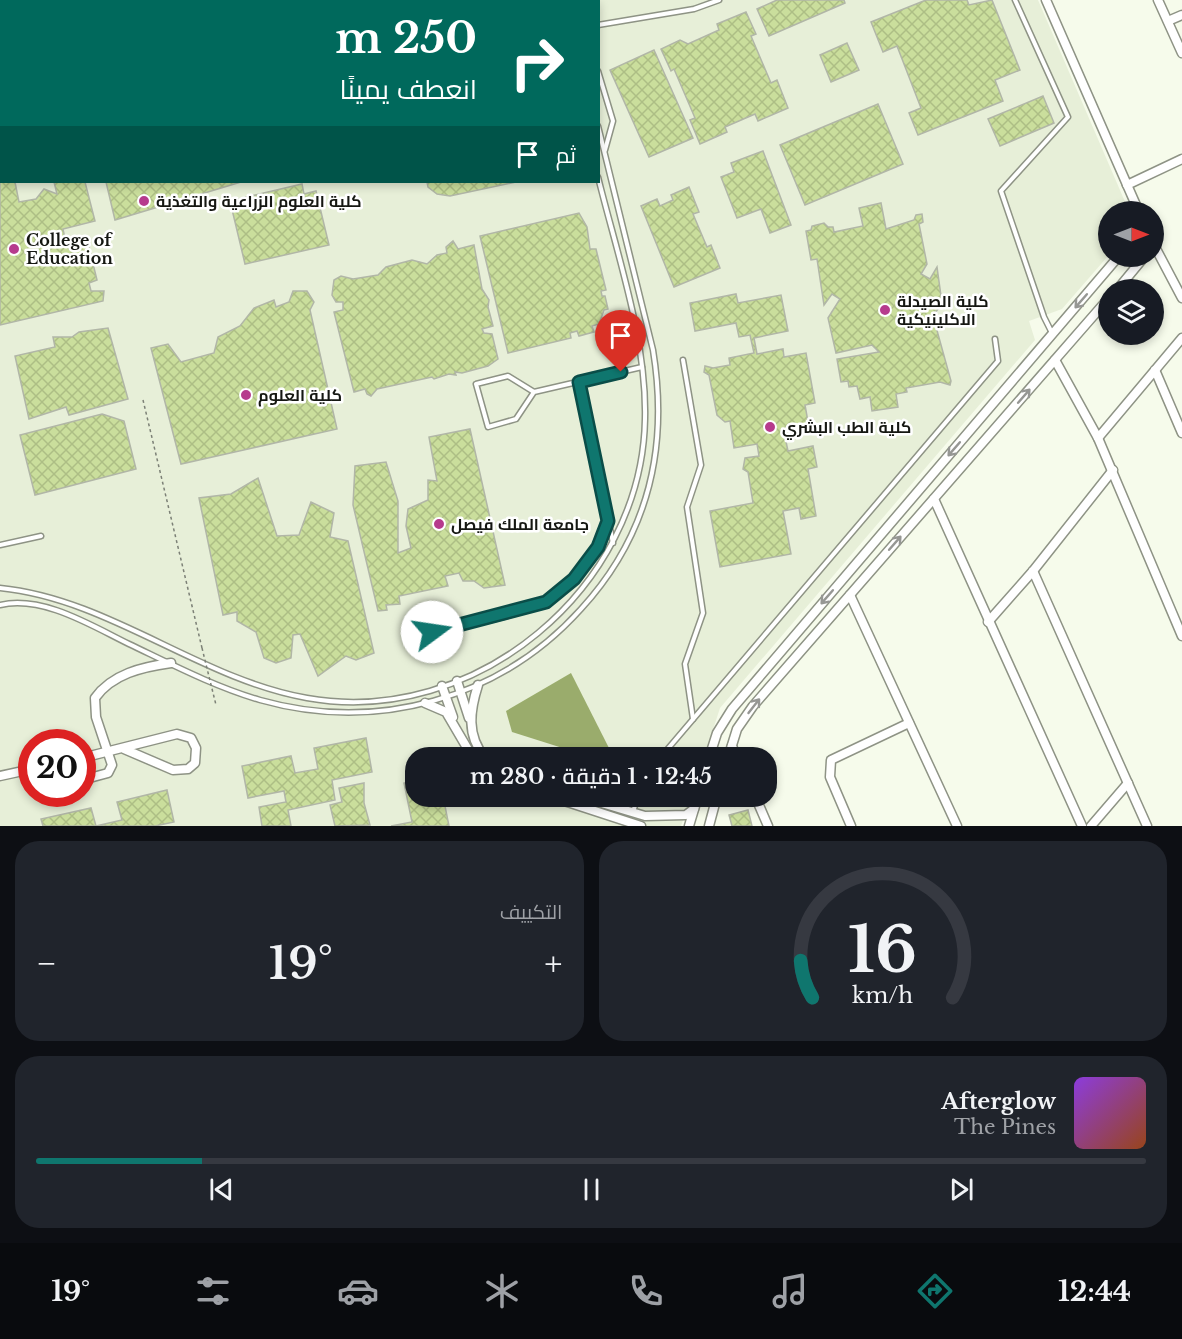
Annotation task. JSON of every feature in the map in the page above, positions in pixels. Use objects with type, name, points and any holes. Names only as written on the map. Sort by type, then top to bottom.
[{"type":"street","points":[[1046,0],[1134,201]]},
{"type":"street","points":[[1158,0],[1182,53]]},
{"type":"street","points":[[1168,21],[1182,15]]},
{"type":"street","points":[[1127,184],[1182,159]]},
{"type":"street","points":[[1164,265],[1182,298]]},
{"type":"street","points":[[713,747],[717,733],[732,709],[1110,267]]},
{"type":"street","points":[[1126,279],[1136,267]]},
{"type":"street","points":[[732,746],[737,729],[753,706],[1098,311]]},
{"type":"street","points":[[1098,438],[1182,338]]},
{"type":"street","points":[[1055,360],[1113,470],[1182,636]]},
{"type":"street","points":[[1155,370],[1182,433]]},
{"type":"street","points":[[988,622],[1033,572],[1113,470]]},
{"type":"street","points":[[933,499],[1082,826]]},
{"type":"street","points":[[1033,572],[1147,826]]},
{"type":"street","points":[[850,595],[957,826]]},
{"type":"street","points":[[96,776],[108,773],[112,765],[96,717],[95,698],[99,691],[104,685],[130,672],[171,663]]},
{"type":"street","points":[[457,681],[474,739],[479,747]]},
{"type":"street","points":[[470,722],[471,705],[478,685]]},
{"type":"street","points":[[442,686],[457,728]]},
{"type":"street","points":[[425,703],[446,712],[467,747]]},
{"type":"street","points":[[851,826],[830,777],[831,760],[909,723]]},
{"type":"street","points":[[96,755],[177,734],[191,738],[196,748],[195,762],[188,769],[173,770],[124,749]]},
{"type":"street","points":[[0,776],[18,773]]},
{"type":"street","points":[[1091,826],[1128,783]]},
{"type":"street","points":[[583,807],[641,826]]},
{"type":"street","points":[[616,807],[645,816],[686,815],[694,809]]},
{"type":"street","points":[[709,826],[714,807]]},
{"type":"street","points":[[759,807],[768,826]]},
{"type":"street","points":[[689,826],[694,809]]},
{"type":"lane","points":[[600,25],[694,9],[719,0]]},
{"type":"lane","points":[[1015,0],[1068,117],[1001,191],[1044,317],[1053,333]]},
{"type":"lane","points":[[600,77],[613,121],[605,151]]},
{"type":"lane","points":[[0,605],[14,603],[48,609],[258,699],[309,710],[356,713],[425,703],[478,685],[516,666],[539,650],[562,631],[607,581],[638,520],[651,481],[657,441],[658,383],[600,133]]},
{"type":"lane","points":[[0,588],[50,597],[234,678],[326,701],[382,700],[442,686],[510,656],[529,644],[574,599],[613,544],[626,515],[644,450],[642,367],[599,183]]},
{"type":"lane","points":[[670,747],[998,361],[995,339]]},
{"type":"lane","points":[[683,360],[700,465],[687,507],[703,613],[685,664],[693,720]]},
{"type":"lane","points":[[534,392],[508,376],[476,384],[488,428],[516,419],[534,392],[642,367]]},
{"type":"lane","points":[[579,382],[613,544]]},
{"type":"lane","points":[[411,637],[546,602],[574,579],[586,564],[598,547],[608,521]]},
{"type":"lane","points":[[0,545],[41,537]]},
{"type":"lane","points":[[633,812],[635,807]]},
{"type":"path","points":[[143,400],[216,705]]},
{"type":"shaded area","name":"جامعة الملك فيصل","points":[[600,0],[1038,0],[1125,201],[1098,201],[1098,267],[1062,309],[1029,321],[1035,340],[720,708],[707,747],[405,747],[405,807],[688,807],[681,826],[0,826],[0,183],[600,183]]},
{"type":"shaded area","points":[[571,673],[608,747],[559,747],[512,732],[506,711]]},
{"type":"building","points":[[777,0],[844,0],[845,3],[769,36],[757,9]]},
{"type":"building","points":[[926,0],[967,0],[969,5],[992,0],[1020,70],[995,80],[1003,101],[918,135],[909,113],[921,108],[897,46],[883,52],[871,22]]},
{"type":"building","points":[[746,12],[756,34],[751,36],[771,83],[777,80],[788,108],[758,121],[755,114],[725,127],[727,132],[700,144],[690,120],[695,118],[674,69],[671,71],[661,49],[680,40],[688,44],[719,30],[717,24]]},
{"type":"building","points":[[847,43],[859,70],[831,82],[820,55]]},
{"type":"building","points":[[654,50],[693,138],[649,157],[610,70]]},
{"type":"building","points":[[1043,96],[1054,123],[1000,146],[988,119]]},
{"type":"building","points":[[878,104],[903,164],[805,205],[780,145]]},
{"type":"building","points":[[763,151],[791,225],[770,233],[761,209],[737,218],[721,177],[734,172],[731,163]]},
{"type":"building","points":[[0,183],[15,183],[19,202],[36,199],[44,189],[57,194],[54,183],[85,183],[95,221],[63,229],[66,244],[87,239],[97,280],[89,283],[91,291],[104,291],[103,301],[0,325]]},
{"type":"building","name":"كلية العلوم الزراعية والتغذية","points":[[106,183],[238,183],[115,220]]},
{"type":"building","points":[[427,183],[511,183],[450,196],[437,194],[428,187]]},
{"type":"building","points":[[302,184],[304,194],[316,191],[329,245],[245,264],[230,201]]},
{"type":"building","points":[[689,187],[699,212],[693,214],[707,247],[711,245],[720,268],[674,287],[641,206],[657,199],[660,206],[673,200],[671,195]]},
{"type":"building","name":"كلية الصيدلة الاكلينيكية","points":[[881,203],[886,229],[914,220],[916,215],[922,214],[923,222],[919,224],[927,264],[921,274],[930,279],[937,267],[942,303],[933,316],[951,381],[950,385],[940,382],[906,388],[907,392],[896,394],[898,407],[872,411],[870,397],[860,399],[857,386],[849,387],[848,381],[841,382],[837,359],[879,352],[872,345],[836,353],[828,318],[840,299],[832,294],[824,305],[817,259],[811,260],[806,231],[811,230],[812,226],[824,223],[828,227],[833,227],[834,232],[863,226],[859,208]]},
{"type":"building","points":[[579,213],[587,227],[590,249],[596,249],[606,290],[601,291],[602,296],[605,296],[608,309],[604,310],[599,324],[592,326],[594,332],[579,336],[577,331],[570,333],[571,338],[508,353],[480,236]]},
{"type":"building","points":[[453,241],[458,249],[474,245],[482,289],[489,300],[488,307],[493,326],[482,329],[484,333],[492,334],[498,359],[488,366],[462,373],[455,372],[456,375],[449,374],[434,379],[432,377],[377,389],[371,396],[365,389],[354,392],[334,312],[343,310],[343,302],[336,302],[332,295],[334,280],[341,276],[353,279],[378,275],[386,267],[412,260],[427,264],[437,255],[447,253],[446,247]]},
{"type":"building","name":"كلية العلوم","points":[[293,291],[307,291],[314,302],[310,310],[337,429],[181,464],[151,348],[168,344],[181,362],[214,353],[218,337],[240,326],[254,308],[274,300],[276,307],[289,302]]},
{"type":"building","name":"كلية الطب البشري","points":[[736,294],[738,303],[781,295],[788,331],[754,338],[757,354],[783,349],[784,357],[806,353],[815,403],[805,405],[810,433],[785,437],[788,451],[813,446],[817,467],[808,469],[816,516],[801,519],[799,508],[783,511],[791,554],[720,567],[710,511],[753,503],[748,472],[743,469],[745,458],[759,456],[757,444],[734,448],[730,421],[725,422],[717,415],[709,375],[704,372],[705,366],[713,368],[730,365],[729,358],[754,353],[750,335],[739,337],[736,323],[695,331],[690,303]]},
{"type":"building","points":[[108,328],[128,399],[69,415],[66,407],[29,419],[15,356],[55,347],[53,337],[72,337],[79,332]]},
{"type":"building","points":[[102,414],[124,421],[136,469],[35,495],[20,435]]},
{"type":"building","points":[[470,429],[505,585],[484,588],[474,581],[463,581],[459,573],[445,576],[448,586],[399,596],[400,604],[386,605],[387,610],[378,611],[353,505],[355,466],[386,462],[398,501],[398,553],[411,548],[406,526],[408,509],[428,500],[428,480],[437,481],[429,437]]},
{"type":"building","points":[[258,478],[277,536],[299,535],[311,502],[334,513],[330,537],[348,541],[374,653],[356,660],[346,656],[318,676],[300,634],[293,635],[291,658],[276,663],[264,658],[256,632],[237,621],[237,612],[223,615],[199,498],[231,494]]},
{"type":"building","points":[[366,738],[372,772],[332,780],[335,800],[288,810],[291,826],[262,826],[259,807],[286,802],[284,791],[248,798],[242,766],[291,756],[295,773],[318,769],[314,748]]},
{"type":"building","points":[[364,783],[364,803],[370,825],[335,826],[330,805],[342,802],[339,788]]},
{"type":"building","points":[[167,790],[174,822],[155,826],[96,826],[122,820],[117,802]]},
{"type":"building","points":[[409,807],[445,807],[449,826],[391,826],[412,822]]},
{"type":"building","points":[[91,808],[96,826],[43,826],[41,819]]},
{"type":"building","points":[[748,810],[752,826],[732,826],[729,815]]},
{"type":"place","name":"كلية العلوم الزراعية والتغذية","points":[[144,201]]},
{"type":"place","name":"College of Education","points":[[14,249]]},
{"type":"place","name":"كلية الصيدلة الاكلينيكية","points":[[885,310]]},
{"type":"place","name":"كلية العلوم","points":[[246,395]]},
{"type":"place","name":"كلية الطب البشري","points":[[770,427]]},
{"type":"place","name":"جامعة الملك فيصل","points":[[439,524]]},
{"type":"route","points":[[432,632],[520,611],[546,602],[574,579],[586,564],[598,547],[608,521],[579,382],[621,372]]}]
